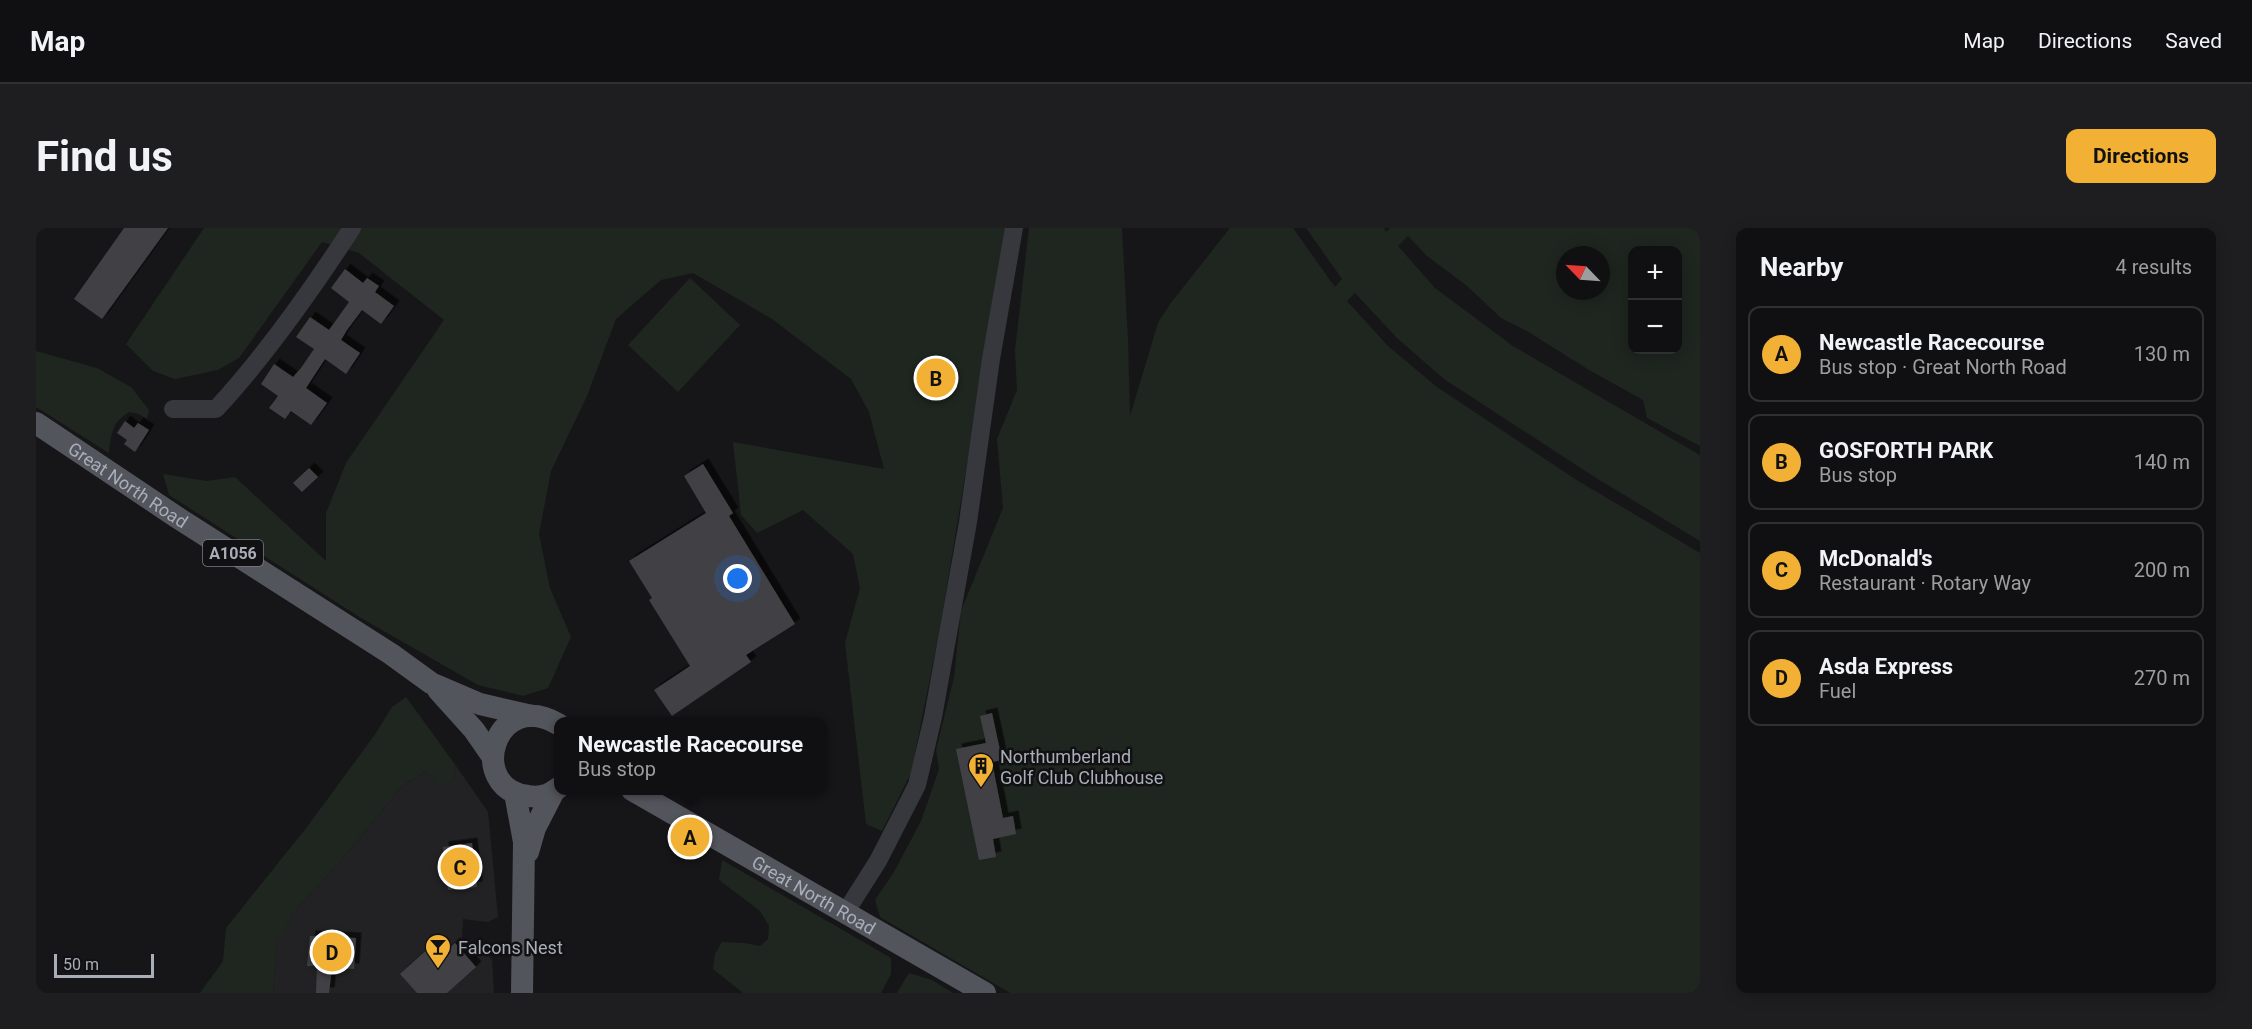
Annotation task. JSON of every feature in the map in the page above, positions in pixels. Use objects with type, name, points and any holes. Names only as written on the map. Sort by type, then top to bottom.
[{"type":"main road","name":"Great North Road","points":[[36,423],[175,516],[391,654],[431,683]]},
{"type":"main road","name":"A1056","points":[[431,683],[480,704],[532,716]]},
{"type":"main road","name":"A1056","points":[[431,683],[474,730],[492,756]]},
{"type":"main road","points":[[554,722],[532,716],[519,718],[508,724],[500,733],[492,756],[502,783],[515,793],[535,797],[554,790]]},
{"type":"main road","points":[[515,793],[522,831],[524,868],[522,993]]},
{"type":"main road","points":[[524,868],[536,828],[554,793]]},
{"type":"main road","name":"Great North Road","points":[[637,795],[985,993]]},
{"type":"street","points":[[173,410],[216,409],[238,385],[324,271],[352,228]]},
{"type":"street","points":[[844,913],[878,861],[917,785],[933,717],[968,522],[991,359],[1014,228]]},
{"type":"shaded area","points":[[204,228],[1006,228],[940,628],[911,773],[882,831],[866,824],[845,643],[860,588],[853,554],[803,510],[757,533],[741,515],[733,442],[884,469],[869,412],[851,379],[772,319],[693,273],[661,280],[616,319],[587,396],[551,471],[539,534],[550,588],[571,637],[548,688],[523,696],[478,685],[361,618],[169,495],[163,474],[207,481],[235,477],[326,561],[326,513],[346,463],[444,320],[359,253],[322,242],[239,358],[218,370],[175,379],[153,371],[126,344]]},
{"type":"shaded area","points":[[1029,228],[1122,228],[1130,416],[1158,323],[1170,304],[1230,228],[1293,228],[1335,287],[1342,279],[1306,228],[1384,228],[1386,232],[1390,228],[1700,228],[1700,446],[1647,418],[1643,400],[1501,318],[1467,286],[1427,256],[1408,236],[1398,246],[1435,288],[1513,346],[1700,455],[1700,541],[1593,476],[1444,379],[1397,338],[1355,293],[1347,301],[1388,346],[1437,387],[1575,479],[1700,553],[1700,993],[1010,993],[880,917],[875,900],[894,872],[921,821],[939,769],[936,750],[954,677],[961,611],[1003,508],[997,439],[1017,390],[1015,350]]},
{"type":"shaded area","points":[[690,278],[740,325],[678,392],[628,345]]},
{"type":"shaded area","points":[[36,351],[97,368],[131,387],[149,410],[147,419],[129,412],[123,416],[113,430],[109,453],[36,407]]},
{"type":"shaded area","points":[[406,697],[454,763],[455,777],[441,789],[426,771],[401,787],[339,863],[294,912],[277,943],[273,993],[200,993],[223,961],[226,928],[307,827],[376,733],[392,707]]},
{"type":"shaded area","points":[[454,763],[488,812],[498,917],[488,922],[463,919],[462,939],[481,947],[492,960],[494,993],[273,993],[277,942],[294,912],[339,863],[401,787],[426,771],[441,788],[455,777]]},
{"type":"shaded area","points":[[722,860],[891,958],[891,974],[881,993],[743,993],[713,969],[715,954],[722,942],[760,946],[768,939],[769,926],[760,911],[719,880]]},
{"type":"shaded area","points":[[909,973],[932,980],[953,993],[897,993]]},
{"type":"building","points":[[124,228],[168,228],[102,319],[74,299]]},
{"type":"building","points":[[345,269],[363,283],[367,278],[379,286],[375,292],[394,306],[381,324],[362,310],[347,330],[341,340],[360,353],[346,374],[325,359],[306,388],[327,403],[311,425],[291,411],[285,419],[269,408],[278,396],[261,384],[274,364],[293,377],[301,368],[314,349],[296,337],[310,317],[329,330],[349,302],[331,288]]},
{"type":"building","points":[[125,421],[134,428],[138,423],[149,430],[135,452],[124,444],[127,440],[117,433]]},
{"type":"building","points":[[703,464],[733,513],[729,516],[795,624],[746,655],[751,662],[672,716],[654,690],[690,666],[649,600],[652,598],[629,561],[706,513],[684,476]]},
{"type":"building","points":[[309,468],[318,477],[302,492],[293,483]]},
{"type":"building","name":"Northumberland Golf Club Clubhouse","points":[[992,713],[1002,760],[992,762],[1003,818],[1013,816],[1016,834],[993,839],[996,857],[979,860],[956,749],[986,743],[980,716]]},
{"type":"building","points":[[472,843],[477,887],[448,890],[443,847]]},
{"type":"building","points":[[310,936],[356,938],[354,969],[332,967],[329,993],[316,993],[317,966],[307,966]]},
{"type":"building","name":"Falcons Nest","points":[[455,943],[476,967],[447,993],[417,993],[400,974],[431,946],[440,956]]},
{"type":"place","name":"GOSFORTH PARK","points":[[936,378]]},
{"type":"place","name":"Northumberland Golf Club Clubhouse","points":[[981,789]]},
{"type":"place","name":"Newcastle Racecourse","points":[[690,837]]},
{"type":"place","name":"McDonald's","points":[[460,867]]},
{"type":"place","name":"Asda Express","points":[[332,952]]},
{"type":"place","name":"Falcons Nest","points":[[438,970]]}]
